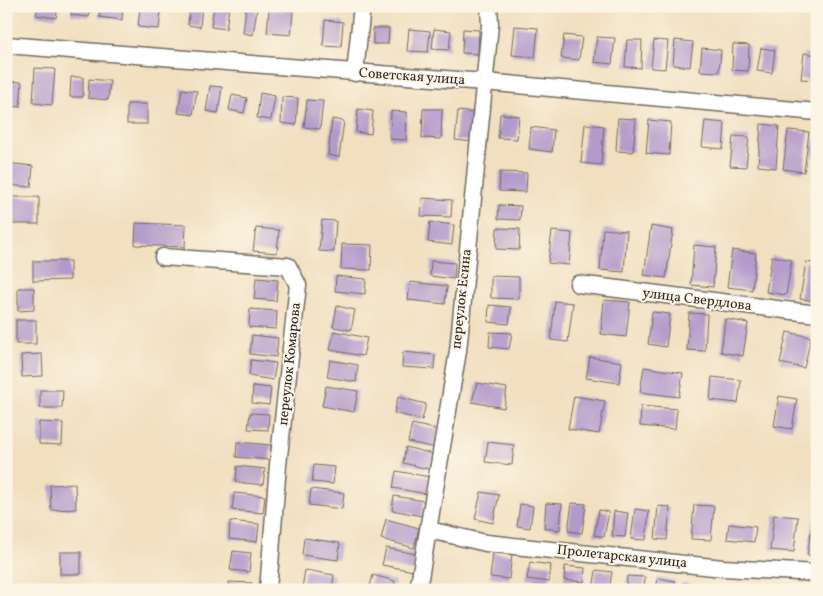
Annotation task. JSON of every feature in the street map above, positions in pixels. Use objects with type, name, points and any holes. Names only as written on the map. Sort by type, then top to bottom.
[{"type":"street","points":[[355,73],[362,6]]},
{"type":"street","name":"переулок Есина","points":[[418,590],[458,351],[490,25],[489,6]]},
{"type":"street","name":"Советская улица","points":[[6,44],[484,82],[817,112]]},
{"type":"street","name":"переулок Комарова","points":[[163,257],[288,266],[298,285],[278,465],[268,590]]},
{"type":"street","name":"улица Свердлова","points":[[578,284],[817,314]]},
{"type":"street","name":"Пролетарская улица","points":[[429,530],[486,543],[723,568],[817,573]]},
{"type":"building","points":[[38,6],[58,6],[56,18],[36,15]]},
{"type":"building","points":[[72,6],[91,6],[89,17],[71,15]]},
{"type":"building","points":[[100,6],[123,6],[122,20],[99,17]]},
{"type":"building","points":[[190,6],[202,6],[200,27],[188,25]]},
{"type":"building","points":[[214,6],[229,7],[226,29],[211,27]]},
{"type":"building","points":[[246,7],[257,9],[253,35],[243,33]]},
{"type":"building","points":[[140,8],[161,10],[159,29],[138,27]]},
{"type":"building","points":[[269,10],[293,11],[291,35],[267,33]]},
{"type":"building","points":[[325,20],[343,22],[341,47],[323,46]]},
{"type":"building","points":[[515,26],[538,28],[535,57],[512,55]]},
{"type":"building","points":[[373,28],[389,28],[388,44],[373,44]]},
{"type":"building","points":[[409,29],[430,31],[428,52],[407,51]]},
{"type":"building","points":[[434,29],[451,31],[449,50],[432,49]]},
{"type":"building","points":[[463,29],[479,30],[478,54],[462,53]]},
{"type":"building","points":[[564,35],[582,37],[579,60],[561,58]]},
{"type":"building","points":[[597,37],[615,38],[612,64],[594,62]]},
{"type":"building","points":[[627,40],[642,40],[641,68],[625,67]]},
{"type":"building","points":[[654,40],[668,41],[665,69],[651,68]]},
{"type":"building","points":[[675,40],[693,42],[690,67],[673,65]]},
{"type":"building","points":[[733,44],[749,45],[748,71],[732,70]]},
{"type":"building","points":[[702,48],[721,50],[719,72],[700,71]]},
{"type":"building","points":[[761,48],[775,50],[772,73],[757,71]]},
{"type":"building","points":[[804,53],[817,55],[817,80],[801,79]]},
{"type":"building","points":[[35,68],[55,69],[52,105],[33,103]]},
{"type":"building","points":[[71,77],[83,77],[83,97],[70,97]]},
{"type":"building","points":[[89,79],[110,81],[108,100],[88,98]]},
{"type":"building","points":[[6,81],[22,82],[20,107],[6,106]]},
{"type":"building","points":[[210,86],[222,87],[218,113],[206,111]]},
{"type":"building","points":[[182,89],[197,91],[193,115],[178,113]]},
{"type":"building","points":[[260,93],[275,96],[271,120],[257,118]]},
{"type":"building","points":[[232,95],[247,98],[244,113],[229,110]]},
{"type":"building","points":[[282,97],[298,98],[296,125],[281,123]]},
{"type":"building","points":[[307,100],[323,101],[320,129],[304,127]]},
{"type":"building","points":[[127,104],[147,104],[147,124],[127,124]]},
{"type":"building","points":[[358,109],[373,111],[371,134],[356,132]]},
{"type":"building","points":[[423,109],[442,109],[441,139],[422,138]]},
{"type":"building","points":[[391,111],[407,112],[406,140],[390,139]]},
{"type":"building","points":[[458,111],[476,113],[473,142],[455,140]]},
{"type":"building","points":[[500,114],[519,116],[517,139],[498,138]]},
{"type":"building","points":[[618,118],[636,119],[633,152],[616,151]]},
{"type":"building","points":[[332,119],[344,121],[339,157],[328,155]]},
{"type":"building","points":[[649,120],[671,122],[669,155],[646,153]]},
{"type":"building","points":[[705,121],[725,123],[723,149],[702,147]]},
{"type":"building","points":[[585,124],[604,126],[601,165],[581,163]]},
{"type":"building","points":[[761,124],[779,126],[776,168],[758,166]]},
{"type":"building","points":[[531,127],[554,130],[552,152],[529,149]]},
{"type":"building","points":[[788,130],[809,132],[804,172],[783,169]]},
{"type":"building","points":[[733,136],[749,137],[746,167],[730,166]]},
{"type":"building","points":[[813,140],[817,141],[817,157],[812,157]]},
{"type":"building","points":[[6,163],[33,166],[31,187],[6,185]]},
{"type":"building","points":[[500,172],[527,173],[526,192],[499,191]]},
{"type":"building","points":[[6,197],[39,197],[39,224],[6,224]]},
{"type":"building","points":[[422,198],[452,200],[451,217],[421,216]]},
{"type":"building","points":[[499,205],[521,206],[520,220],[498,219]]},
{"type":"building","points":[[322,220],[336,221],[334,252],[319,251]]},
{"type":"building","points":[[430,222],[454,225],[452,245],[428,242]]},
{"type":"building","points":[[136,223],[186,225],[185,247],[135,245]]},
{"type":"building","points":[[651,226],[673,230],[666,278],[644,275]]},
{"type":"building","points":[[256,228],[279,230],[277,253],[253,251]]},
{"type":"building","points":[[497,228],[520,229],[519,250],[496,249]]},
{"type":"building","points":[[603,229],[627,231],[624,272],[600,270]]},
{"type":"building","points":[[552,231],[572,233],[569,265],[548,263]]},
{"type":"building","points":[[342,244],[372,245],[371,270],[341,269]]},
{"type":"building","points":[[694,245],[716,247],[713,287],[691,285]]},
{"type":"building","points":[[732,250],[756,253],[752,290],[727,287]]},
{"type":"building","points":[[772,256],[792,260],[786,295],[766,292]]},
{"type":"building","points":[[33,261],[70,261],[70,280],[33,281]]},
{"type":"building","points":[[431,261],[455,263],[454,279],[430,276]]},
{"type":"building","points":[[806,262],[817,264],[817,301],[800,299]]},
{"type":"building","points":[[336,276],[366,279],[365,294],[335,291]]},
{"type":"building","points":[[491,276],[519,277],[519,299],[491,298]]},
{"type":"building","points":[[256,278],[278,280],[276,301],[254,299]]},
{"type":"building","points":[[410,282],[447,286],[445,304],[408,300]]},
{"type":"building","points":[[18,288],[34,288],[34,310],[18,311]]},
{"type":"building","points":[[604,300],[630,302],[626,337],[601,334]]},
{"type":"building","points":[[555,301],[573,303],[568,342],[551,340]]},
{"type":"building","points":[[489,305],[511,307],[509,324],[488,322]]},
{"type":"building","points":[[337,306],[355,310],[351,330],[333,327]]},
{"type":"building","points":[[250,309],[277,311],[276,329],[249,327]]},
{"type":"building","points":[[652,312],[670,314],[666,347],[648,344]]},
{"type":"building","points":[[689,313],[707,314],[705,351],[687,350]]},
{"type":"building","points":[[725,319],[748,323],[743,356],[721,352]]},
{"type":"building","points":[[16,320],[36,320],[36,344],[16,344]]},
{"type":"building","points":[[334,331],[367,338],[363,356],[330,350]]},
{"type":"building","points":[[490,332],[512,333],[509,349],[489,347]]},
{"type":"building","points":[[787,332],[811,337],[804,368],[780,363]]},
{"type":"building","points":[[252,335],[278,338],[276,357],[250,354]]},
{"type":"building","points":[[403,352],[435,355],[434,369],[402,367]]},
{"type":"building","points":[[42,354],[43,376],[22,377],[21,355]]},
{"type":"building","points":[[590,357],[622,362],[619,383],[586,378]]},
{"type":"building","points":[[251,360],[276,363],[273,380],[249,376]]},
{"type":"building","points":[[330,360],[358,365],[356,382],[327,377]]},
{"type":"building","points":[[644,367],[683,373],[679,397],[640,392]]},
{"type":"building","points":[[712,377],[741,380],[738,403],[710,400]]},
{"type":"building","points":[[477,383],[507,388],[504,408],[472,402]]},
{"type":"building","points":[[253,386],[271,388],[269,405],[252,403]]},
{"type":"building","points":[[326,386],[358,391],[354,412],[322,406]]},
{"type":"building","points":[[40,390],[63,390],[62,408],[40,408]]},
{"type":"building","points":[[574,396],[605,401],[599,434],[568,429]]},
{"type":"building","points":[[779,396],[797,399],[792,429],[774,426]]},
{"type":"building","points":[[398,397],[426,404],[422,420],[394,413]]},
{"type":"building","points":[[641,406],[677,409],[675,429],[640,426]]},
{"type":"building","points":[[250,413],[269,414],[268,430],[248,429]]},
{"type":"building","points":[[39,422],[63,423],[62,445],[39,444]]},
{"type":"building","points":[[412,424],[439,430],[436,448],[408,442]]},
{"type":"building","points":[[237,442],[271,445],[270,460],[236,457]]},
{"type":"building","points":[[488,442],[514,445],[512,465],[485,462]]},
{"type":"building","points":[[406,447],[433,454],[429,469],[403,463]]},
{"type":"building","points":[[314,465],[335,467],[333,484],[312,482]]},
{"type":"building","points":[[237,466],[265,469],[263,485],[236,482]]},
{"type":"building","points":[[396,471],[430,477],[427,494],[393,488]]},
{"type":"building","points":[[75,484],[76,509],[51,510],[50,485]]},
{"type":"building","points":[[311,489],[344,493],[342,509],[309,505]]},
{"type":"building","points":[[481,492],[499,495],[493,523],[475,519]]},
{"type":"building","points":[[234,493],[265,496],[263,513],[232,510]]},
{"type":"building","points":[[394,496],[424,501],[422,516],[392,510]]},
{"type":"building","points":[[546,503],[562,504],[560,530],[544,528]]},
{"type":"building","points":[[572,503],[586,504],[582,533],[568,531]]},
{"type":"building","points":[[520,504],[533,506],[530,528],[517,526]]},
{"type":"building","points":[[694,505],[714,506],[711,540],[691,539]]},
{"type":"building","points":[[658,506],[670,507],[667,540],[655,539]]},
{"type":"building","points":[[635,509],[649,511],[646,540],[631,539]]},
{"type":"building","points":[[599,510],[609,512],[604,537],[594,535]]},
{"type":"building","points":[[614,511],[628,513],[625,537],[612,536]]},
{"type":"building","points":[[774,515],[798,517],[794,552],[770,550]]},
{"type":"building","points":[[386,519],[419,528],[414,548],[381,539]]},
{"type":"building","points":[[813,520],[817,521],[817,556],[807,555]]},
{"type":"building","points":[[230,521],[259,524],[257,542],[229,539]]},
{"type":"building","points":[[729,524],[756,527],[754,542],[727,539]]},
{"type":"building","points":[[304,538],[340,543],[338,560],[302,555]]},
{"type":"building","points":[[386,548],[416,554],[413,571],[382,565]]},
{"type":"building","points":[[233,551],[251,553],[249,572],[230,570]]},
{"type":"building","points":[[60,552],[81,552],[81,574],[60,574]]},
{"type":"building","points":[[493,553],[512,554],[509,579],[490,577]]},
{"type":"building","points":[[530,562],[551,565],[549,582],[527,579]]},
{"type":"building","points":[[565,566],[585,568],[584,582],[564,580]]},
{"type":"building","points":[[305,570],[334,575],[332,590],[302,588]]},
{"type":"building","points":[[596,570],[612,572],[609,590],[593,590]]},
{"type":"building","points":[[373,575],[395,581],[393,590],[369,590]]},
{"type":"building","points":[[627,576],[645,577],[644,590],[626,590]]},
{"type":"building","points":[[658,578],[675,581],[673,590],[656,590]]},
{"type":"building","points":[[229,582],[252,583],[251,590],[229,590]]},
{"type":"building","points":[[683,583],[697,585],[696,590],[682,590]]},
{"type":"building","points":[[713,586],[733,588],[733,590],[713,590]]}]
